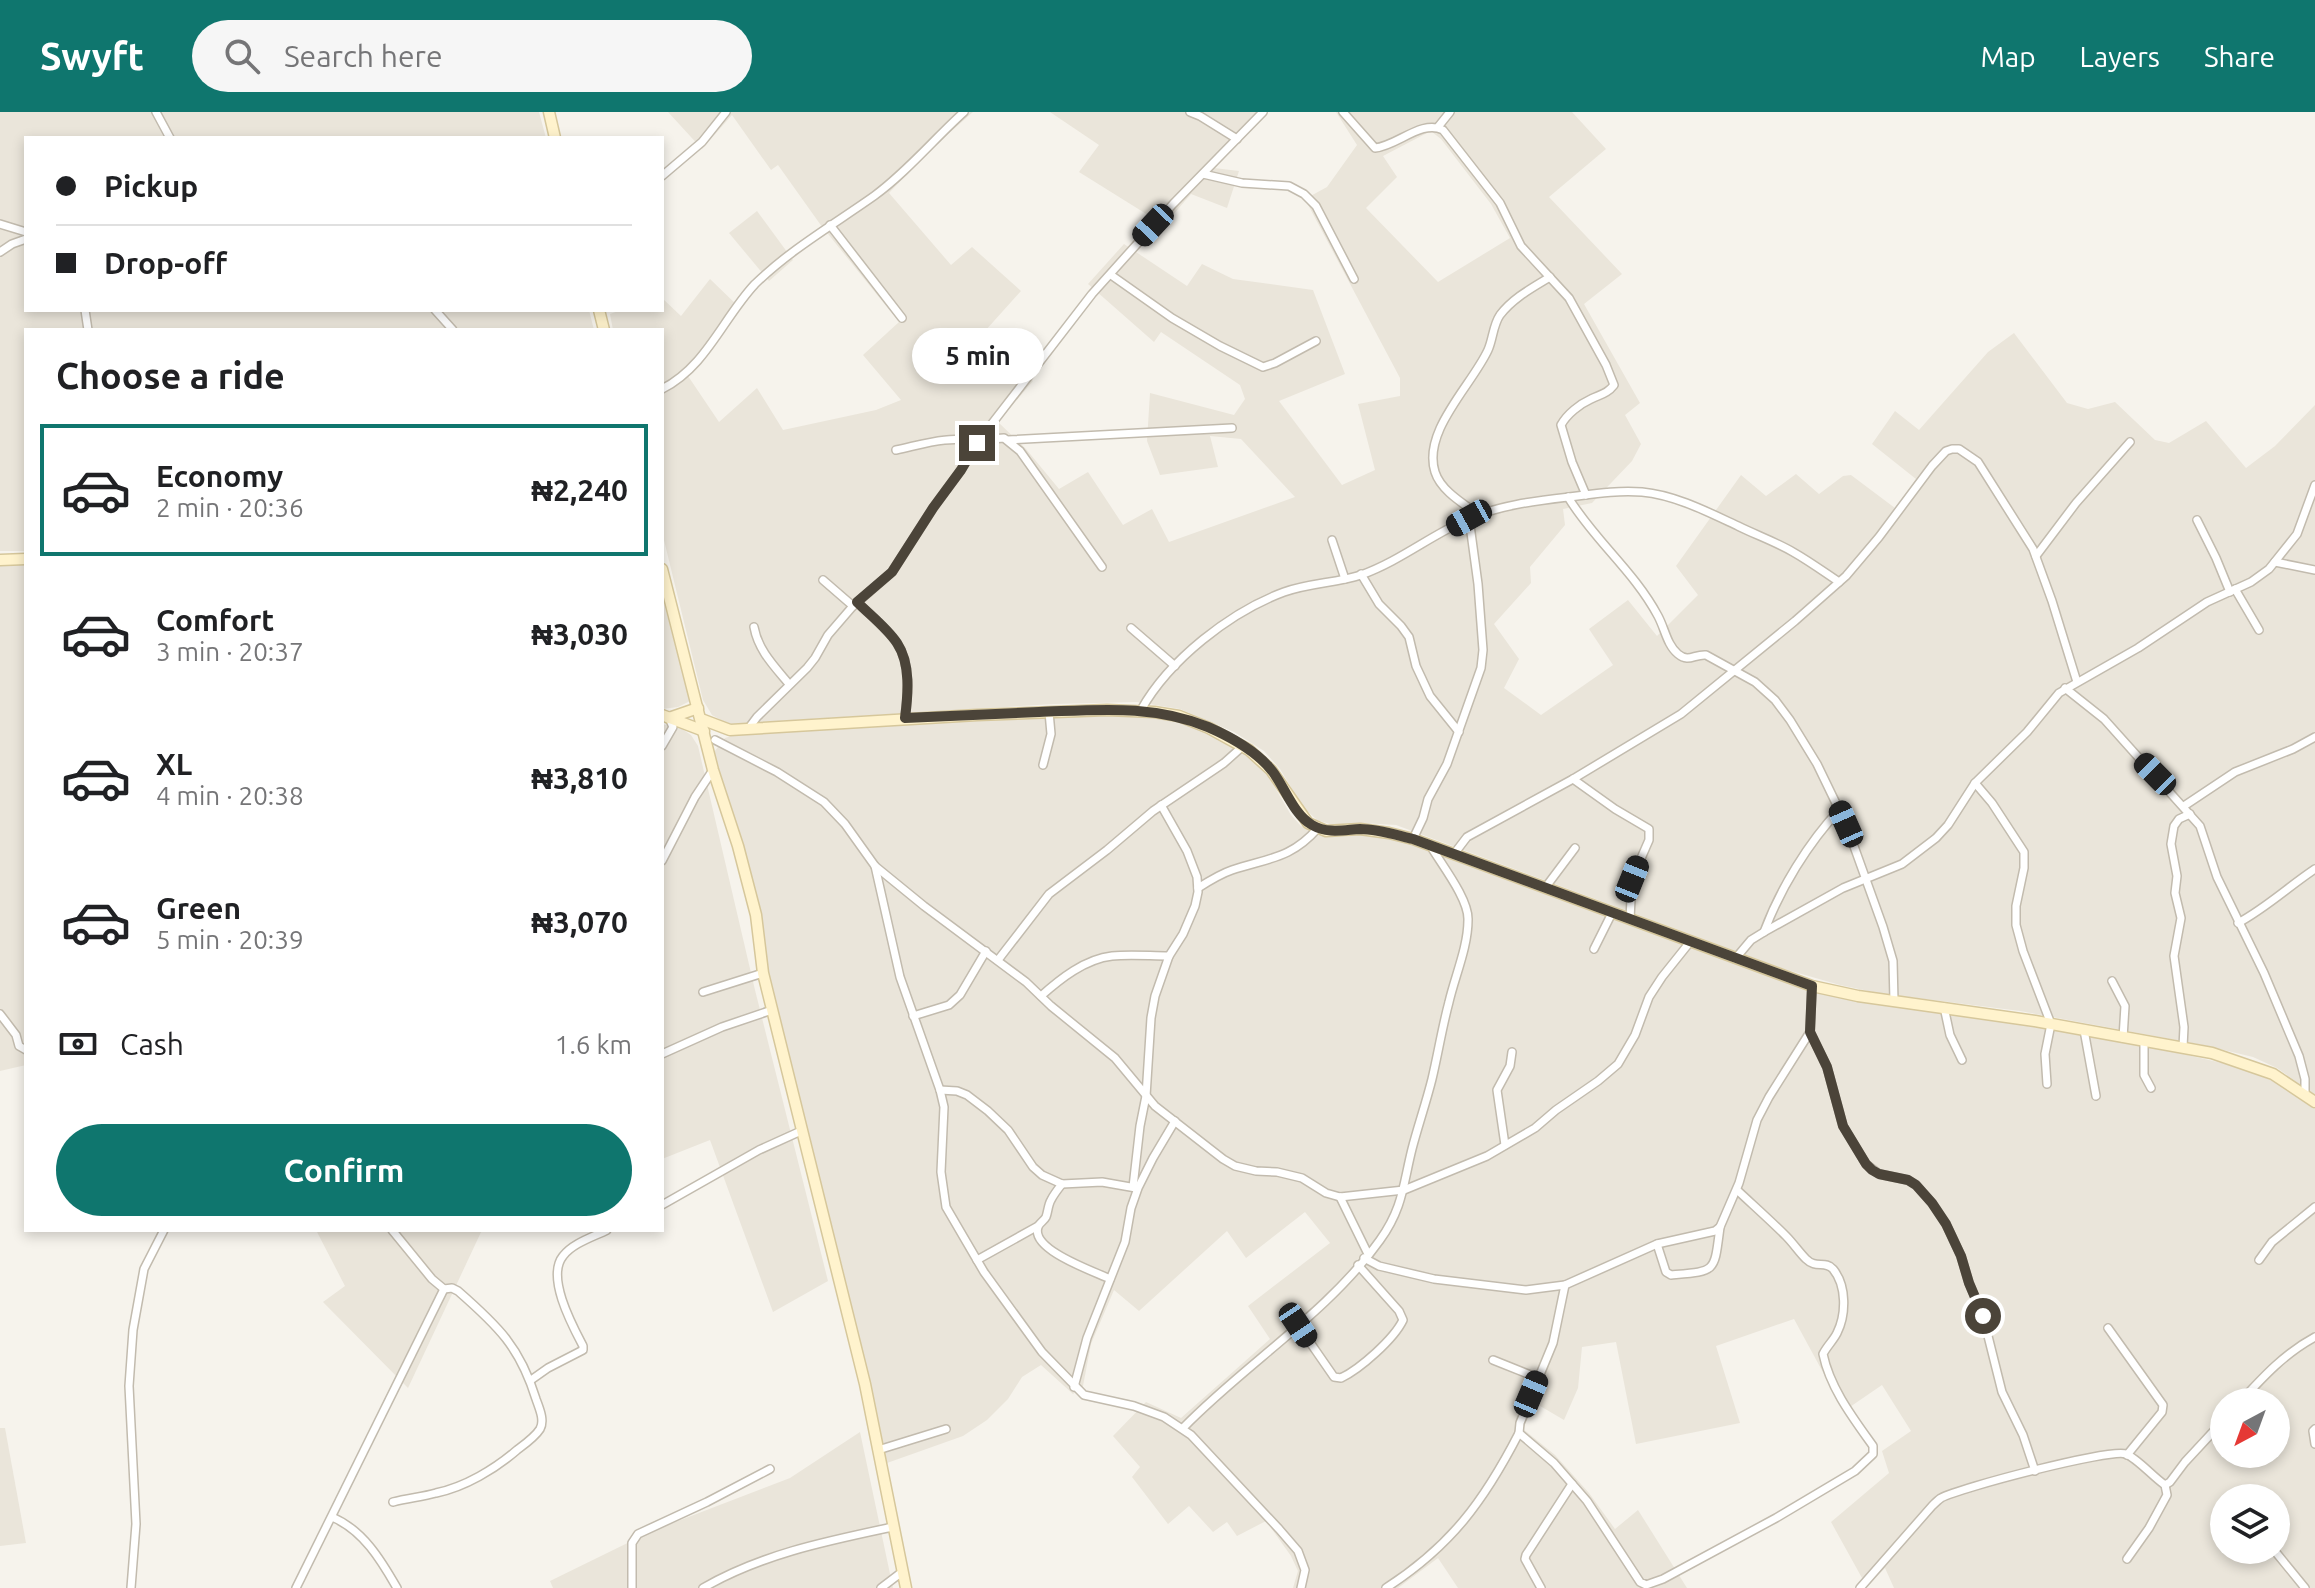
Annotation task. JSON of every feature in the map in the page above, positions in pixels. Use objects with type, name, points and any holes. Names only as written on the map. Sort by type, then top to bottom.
[{"type":"main road","points":[[549,112],[555,136]]},
{"type":"main road","points":[[0,560],[24,559]]},
{"type":"main road","points":[[666,606],[704,731],[711,743],[713,770],[756,915],[763,973],[865,1384],[906,1588]]},
{"type":"main road","points":[[711,743],[730,730],[905,718],[1141,710],[1179,716],[1243,746],[1271,770],[1301,816],[1308,823],[1326,831],[1360,829],[1413,839],[1812,986],[2183,1047],[2273,1074],[2315,1102]]},
{"type":"main road","points":[[665,717],[699,713],[730,730]]},
{"type":"main road","points":[[665,717],[704,731]]},
{"type":"street","points":[[156,112],[169,136]]},
{"type":"street","points":[[664,174],[702,142],[726,112]]},
{"type":"street","points":[[664,388],[702,357],[738,303],[782,260],[889,183],[964,112]]},
{"type":"street","points":[[1190,112],[1237,139]]},
{"type":"street","points":[[748,729],[815,658],[828,635],[855,604],[892,572],[978,441],[1092,294],[1263,112]]},
{"type":"street","points":[[1343,112],[1375,148],[1385,147],[1418,130],[1438,127],[1450,112]]},
{"type":"street","points":[[1438,127],[1500,203],[1521,246],[1569,298],[1606,365],[1614,385],[1607,393],[1579,407],[1561,425],[1586,495]]},
{"type":"street","points":[[1203,174],[1242,183],[1289,186],[1304,194],[1316,206],[1354,279]]},
{"type":"street","points":[[0,224],[24,231]]},
{"type":"street","points":[[830,225],[902,318]]},
{"type":"street","points":[[0,252],[24,240]]},
{"type":"street","points":[[1111,275],[1172,318],[1263,367],[1316,341]]},
{"type":"street","points":[[1479,515],[1446,489],[1435,474],[1433,453],[1442,423],[1488,350],[1498,317],[1520,296],[1550,277]]},
{"type":"street","points":[[437,312],[451,328]]},
{"type":"street","points":[[896,450],[964,439],[1008,440],[1232,428]]},
{"type":"street","points":[[1008,440],[1035,470],[1102,567]]},
{"type":"street","points":[[2036,556],[2076,503],[2130,442]]},
{"type":"street","points":[[1454,854],[1467,837],[1667,724],[1795,621],[1868,551],[1932,466],[1952,449],[1959,449],[1978,462],[2036,556],[2077,682]]},
{"type":"street","points":[[1735,959],[1751,940],[1764,932],[1843,888],[1902,864],[1936,838],[1975,783],[2021,738],[2052,698],[2065,688],[2138,648],[2207,602],[2251,582],[2275,562],[2297,534],[2315,485]]},
{"type":"street","points":[[1141,710],[1155,687],[1175,666],[1221,626],[1264,600],[1286,591],[1361,574],[1409,553],[1469,518],[1538,500],[1609,491],[1669,497],[1794,552],[1839,582]]},
{"type":"street","points":[[1568,497],[1636,581],[1659,618],[1674,651],[1691,659],[1706,655],[1755,682],[1775,700],[1817,764],[1840,809],[1893,961],[1894,1001]]},
{"type":"street","points":[[1413,839],[1428,799],[1447,764],[1481,668],[1483,650],[1478,584],[1469,518]]},
{"type":"street","points":[[2197,520],[2233,591],[2259,630]]},
{"type":"street","points":[[1332,540],[1345,579]]},
{"type":"street","points":[[2275,562],[2315,570]]},
{"type":"street","points":[[1361,574],[1379,604],[1409,637],[1416,666],[1430,696],[1459,732]]},
{"type":"street","points":[[823,580],[893,637],[901,649],[908,686],[905,718]]},
{"type":"street","points":[[754,627],[756,640],[763,652],[789,684]]},
{"type":"street","points":[[1131,628],[1175,666]]},
{"type":"street","points":[[2065,688],[2104,719],[2200,826],[2217,877],[2264,973],[2299,1056],[2305,1094]]},
{"type":"street","points":[[1043,765],[1051,734],[1049,712]]},
{"type":"street","points":[[664,743],[673,727],[665,717]]},
{"type":"street","points":[[2184,806],[2235,772],[2315,737]]},
{"type":"street","points":[[711,743],[777,772],[824,802],[845,824],[875,866],[998,960],[1115,1058],[1146,1096],[1223,1159],[1235,1166],[1302,1178],[1326,1193],[1340,1197],[1404,1190],[1487,1156],[1535,1128],[1618,1064],[1635,1035],[1649,997],[1690,942]]},
{"type":"street","points":[[998,960],[1049,894],[1161,805],[1224,763],[1243,746]]},
{"type":"street","points":[[664,857],[695,797],[713,770]]},
{"type":"street","points":[[1573,779],[1649,829],[1649,840],[1632,879],[1630,919]]},
{"type":"street","points":[[1975,783],[2024,852],[2016,925],[2051,1024],[2045,1054],[2047,1084]]},
{"type":"street","points":[[1074,1387],[1087,1338],[1125,1242],[1136,1187],[1155,996],[1169,956],[1195,906],[1198,888],[1187,851],[1161,805]]},
{"type":"street","points":[[1764,932],[1782,889],[1840,809]]},
{"type":"street","points":[[2183,1047],[2183,1014],[2174,956],[2181,918],[2175,893],[2177,876],[2171,844],[2174,826],[2179,819],[2190,814]]},
{"type":"street","points":[[1198,888],[1227,872],[1288,853],[1318,828]]},
{"type":"street","points":[[1183,1428],[1233,1379],[1298,1325],[1364,1259],[1395,1215],[1432,1080],[1469,920],[1460,893],[1430,845]]},
{"type":"street","points":[[1545,888],[1575,848]]},
{"type":"street","points":[[875,866],[900,977],[944,1107],[941,1172],[946,1207],[977,1260],[1042,1352],[1074,1387],[1084,1395],[1134,1406],[1183,1428],[1298,1551],[1305,1570],[1301,1588]]},
{"type":"street","points":[[2238,923],[2259,912],[2315,869]]},
{"type":"street","points":[[1594,949],[1615,914],[1630,897]]},
{"type":"street","points":[[913,1016],[949,1005],[960,995],[986,951]]},
{"type":"street","points":[[1041,996],[1058,981],[1100,958],[1169,956]]},
{"type":"street","points":[[703,992],[763,973]]},
{"type":"street","points":[[2112,981],[2125,1006],[2123,1038]]},
{"type":"street","points":[[1812,986],[1810,1032],[1827,1067],[1843,1126],[1866,1164],[1879,1174],[1908,1180],[1916,1185],[1946,1224],[1983,1316],[2002,1392],[2023,1435],[2035,1471]]},
{"type":"street","points":[[1944,1007],[1950,1035],[1962,1060]]},
{"type":"street","points":[[664,1053],[722,1027],[772,1010]]},
{"type":"street","points":[[0,1014],[16,1035],[19,1046],[24,1049]]},
{"type":"street","points":[[2084,1030],[2096,1096]]},
{"type":"street","points":[[1657,1244],[1666,1272],[1671,1275],[1705,1272],[1712,1267],[1720,1227],[1737,1190],[1757,1120],[1810,1032]]},
{"type":"street","points":[[2144,1041],[2144,1075],[2151,1088]]},
{"type":"street","points":[[1505,1145],[1496,1096],[1510,1066],[1512,1052]]},
{"type":"street","points":[[940,1090],[967,1095],[988,1111],[1008,1130],[1042,1175],[1062,1184],[1102,1182],[1136,1187]]},
{"type":"street","points":[[1136,1187],[1175,1121]]},
{"type":"street","points":[[664,1204],[759,1150],[801,1131]]},
{"type":"street","points":[[977,1260],[1038,1226],[1062,1184]]},
{"type":"street","points":[[1519,1433],[1554,1463],[1572,1484],[1600,1518],[1640,1582],[1646,1585],[1663,1579],[1776,1518],[1855,1471],[1873,1454],[1873,1446],[1826,1369],[1823,1354],[1839,1329],[1843,1315],[1844,1296],[1838,1278],[1832,1267],[1810,1263],[1737,1190]]},
{"type":"street","points":[[1298,1325],[1334,1377],[1341,1378],[1351,1373],[1398,1330],[1403,1320],[1364,1259],[1340,1197]]},
{"type":"street","points":[[2259,1260],[2272,1242],[2315,1207]]},
{"type":"street","points":[[1038,1226],[1041,1240],[1057,1255],[1110,1279]]},
{"type":"street","points":[[1364,1259],[1379,1266],[1434,1279],[1526,1290],[1565,1285],[1657,1244],[1715,1231],[1720,1227]]},
{"type":"street","points":[[131,1588],[136,1524],[129,1386],[133,1330],[144,1269],[163,1232]]},
{"type":"street","points":[[393,1502],[463,1485],[512,1454],[542,1427],[531,1380],[515,1350],[494,1324],[458,1291],[444,1289],[432,1279],[394,1232]]},
{"type":"street","points":[[531,1380],[583,1350],[563,1301],[557,1269],[564,1254],[603,1232]]},
{"type":"street","points":[[1386,1588],[1438,1549],[1469,1516],[1490,1485],[1519,1433],[1520,1423],[1553,1343],[1565,1285]]},
{"type":"street","points":[[296,1588],[444,1289]]},
{"type":"street","points":[[2108,1328],[2163,1405],[2162,1412],[2127,1455]]},
{"type":"street","points":[[2253,1388],[2276,1364],[2315,1337]]},
{"type":"street","points":[[1493,1360],[1538,1378]]},
{"type":"street","points":[[878,1450],[946,1429]]},
{"type":"street","points":[[2315,1429],[2315,1444]]},
{"type":"street","points":[[2165,1485],[2210,1435]]},
{"type":"street","points":[[1860,1588],[1942,1497],[2009,1476],[2118,1453],[2127,1455],[2165,1485],[2167,1495],[2127,1559]]},
{"type":"street","points":[[632,1588],[632,1543],[638,1534],[770,1469]]},
{"type":"street","points":[[1541,1588],[1527,1563],[1526,1555],[1572,1484]]},
{"type":"street","points":[[332,1517],[343,1521],[364,1539],[397,1588]]},
{"type":"street","points":[[703,1588],[734,1571],[785,1552],[893,1527]]},
{"type":"street","points":[[2285,1564],[2305,1588]]},
{"type":"street","points":[[881,1588],[902,1572]]},
{"type":"shaded area","points":[[0,112],[539,112],[545,136],[24,136],[24,312],[590,312],[594,328],[24,328],[24,551],[0,551]]},
{"type":"shaded area","points":[[668,112],[973,112],[930,150],[889,193],[951,265],[972,247],[1021,291],[985,331],[1033,381],[998,422],[1026,449],[1059,489],[1088,472],[1123,525],[1152,509],[1169,542],[1295,497],[1241,439],[1210,436],[1218,467],[1160,475],[1147,441],[1150,393],[1234,415],[1245,399],[1240,385],[1161,332],[1154,342],[1088,284],[1124,244],[1187,286],[1202,264],[1233,279],[1313,290],[1345,374],[1279,401],[1342,485],[1375,470],[1358,404],[1400,396],[1400,378],[1305,199],[1327,187],[1357,145],[1336,112],[1572,112],[1606,149],[1549,197],[1622,274],[1584,304],[1640,403],[1625,415],[1641,444],[1632,461],[1592,503],[1563,509],[1565,525],[1530,567],[1531,583],[1494,624],[1519,659],[1504,688],[1541,715],[1613,665],[1589,629],[1628,600],[1657,636],[1698,595],[1676,566],[1741,475],[1766,496],[1796,474],[1819,494],[1843,476],[1851,475],[1895,508],[1916,479],[1872,444],[1895,411],[1919,430],[1988,352],[2014,333],[2067,403],[2088,409],[2115,402],[2155,440],[2169,443],[2206,421],[2246,468],[2275,446],[2315,405],[2315,1095],[2277,1068],[2253,1057],[2020,1011],[1878,993],[1840,985],[1784,969],[1396,825],[1333,825],[1317,820],[1303,807],[1280,769],[1264,751],[1234,732],[1180,709],[1137,702],[1054,704],[728,724],[712,715],[703,700],[664,540],[664,328],[613,328],[610,314],[664,312],[664,300],[681,316],[710,279],[740,308],[688,376],[719,422],[757,388],[783,430],[876,410],[901,400],[863,355],[899,322],[820,224],[778,165],[771,170],[732,115],[702,149]],"holes":[[[1432,132],[1441,139],[1491,204],[1510,238],[1438,282],[1366,208],[1397,177],[1383,156]]]},
{"type":"shaded area","points":[[1050,112],[1268,112],[1214,168],[1239,171],[1227,208],[1191,194],[1164,225],[1079,172],[1099,145]]},
{"type":"shaded area","points":[[757,211],[793,260],[769,281],[729,233]]},
{"type":"shaded area","points":[[24,565],[24,1065],[0,1071],[0,566]]},
{"type":"shaded area","points":[[664,604],[690,701],[664,709]]},
{"type":"shaded area","points":[[1155,717],[1194,727],[1225,741],[1259,764],[1291,815],[1301,826],[1324,836],[1364,834],[1410,843],[1821,994],[2066,1032],[2183,1054],[2248,1069],[2290,1090],[2315,1109],[2315,1588],[1894,1588],[1885,1568],[1867,1587],[1831,1522],[1889,1473],[1882,1451],[1911,1431],[1882,1385],[1844,1411],[1794,1319],[1716,1346],[1740,1423],[1636,1444],[1616,1342],[1582,1347],[1578,1388],[1564,1420],[1535,1403],[1523,1429],[1555,1455],[1589,1493],[1615,1529],[1638,1510],[1687,1588],[1458,1588],[1438,1558],[1398,1588],[1293,1588],[1298,1571],[1266,1521],[1237,1536],[1227,1522],[1213,1532],[1189,1506],[1168,1524],[1132,1477],[1140,1467],[1113,1436],[1146,1402],[1181,1418],[1270,1339],[1248,1306],[1330,1243],[1305,1212],[1246,1258],[1227,1231],[1139,1311],[1114,1290],[1091,1344],[1083,1386],[1073,1394],[1041,1365],[1022,1377],[1008,1399],[987,1420],[963,1436],[887,1463],[843,1270],[714,763],[714,752],[725,738],[1027,718]]},
{"type":"shaded area","points":[[664,724],[682,729],[691,735],[698,746],[828,1281],[773,1312],[710,1140],[664,1158]]},
{"type":"shaded area","points":[[317,1232],[481,1232],[408,1388],[323,1302],[345,1286]]},
{"type":"shaded area","points":[[0,1428],[5,1428],[26,1543],[0,1546]]},
{"type":"shaded area","points":[[860,1432],[893,1588],[553,1588],[550,1581],[652,1531],[790,1478]]},
{"type":"route","points":[[977,443],[892,572],[857,602],[901,649],[908,686],[905,718],[1107,710],[1141,710],[1179,716],[1228,737],[1262,760],[1301,816],[1318,828],[1326,831],[1360,829],[1413,839],[1812,986],[1810,1032],[1827,1067],[1843,1126],[1872,1170],[1908,1180],[1932,1203],[1961,1256],[1983,1316]]}]
